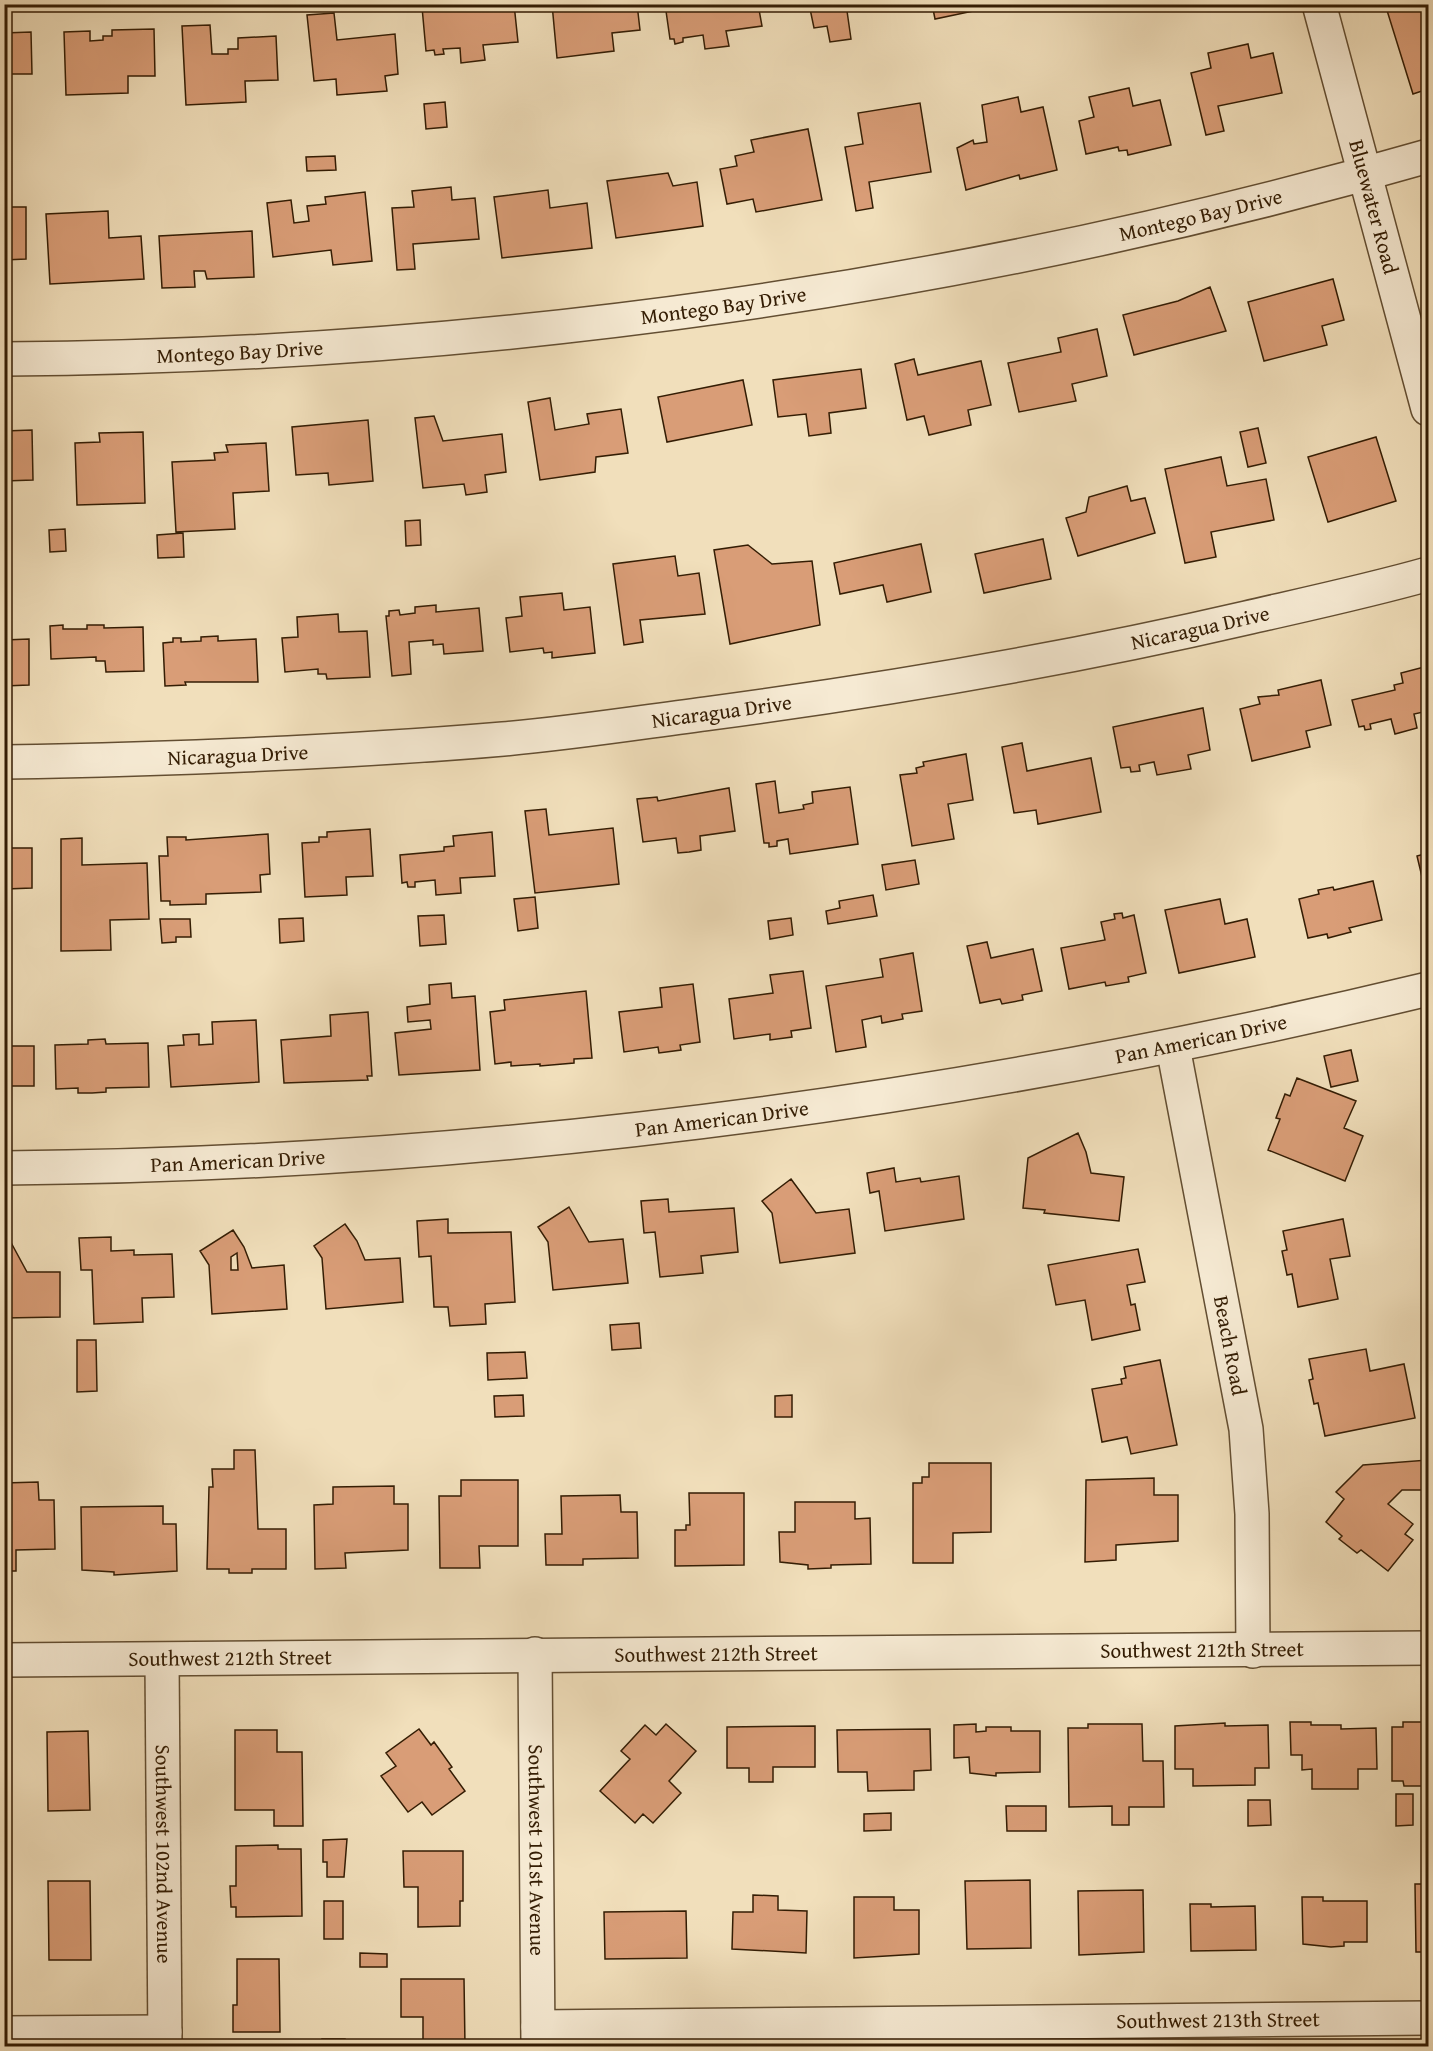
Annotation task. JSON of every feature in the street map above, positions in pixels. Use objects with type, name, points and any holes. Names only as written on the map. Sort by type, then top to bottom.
[{"type":"street","name":"Bluewater Road","points":[[1318,4],[1428,409]]},
{"type":"street","name":"Montego Bay Drive","points":[[4,359],[194,356],[374,345],[652,316],[897,278],[1065,247],[1240,208],[1428,156]]},
{"type":"street","name":"Nicaragua Drive","points":[[4,762],[153,760],[453,743],[589,729],[785,704],[1050,660],[1181,633],[1428,574]]},
{"type":"street","name":"Pan American Drive","points":[[4,1168],[291,1159],[599,1136],[885,1098],[1173,1047],[1428,989]]},
{"type":"street","name":"Beach Road","points":[[1173,1047],[1246,1429],[1251,1484],[1253,1651]]},
{"type":"street","name":"Southwest 212th Street","points":[[4,1660],[1428,1648]]},
{"type":"street","name":"Southwest 101st Avenue","points":[[535,1654],[538,2037]]},
{"type":"street","name":"Southwest 102nd Avenue","points":[[162,1660],[165,2039]]},
{"type":"street","name":"Southwest 213th Street","points":[[538,2037],[1428,2018]]},
{"type":"street","points":[[4,2033],[165,2039]]},
{"type":"building","points":[[476,4],[514,4],[518,42],[483,45],[485,60],[461,63],[460,48],[443,49],[444,54],[435,55],[434,50],[426,51],[422,7],[442,6],[442,9]]},
{"type":"building","points":[[552,4],[637,4],[640,30],[612,33],[614,51],[557,58]]},
{"type":"building","points":[[665,4],[685,4],[686,9],[709,4],[758,4],[762,26],[726,31],[729,46],[705,49],[703,35],[683,38],[683,42],[675,44],[674,39],[670,39]]},
{"type":"building","points":[[788,4],[809,4],[806,10],[798,11],[797,7],[788,8]]},
{"type":"building","points":[[809,4],[846,4],[851,39],[830,42],[827,26],[814,28]]},
{"type":"building","points":[[932,4],[982,4],[983,9],[935,19]]},
{"type":"building","points":[[1385,4],[1428,4],[1428,89],[1413,94]]},
{"type":"building","points":[[334,13],[337,40],[395,34],[398,74],[385,76],[387,91],[337,95],[336,79],[314,81],[307,15]]},
{"type":"building","points":[[210,25],[212,54],[228,54],[228,49],[238,49],[238,38],[276,36],[278,80],[245,81],[246,102],[186,105],[182,26]]},
{"type":"building","points":[[154,29],[155,76],[128,76],[128,93],[66,95],[64,32],[90,31],[90,41],[103,40],[103,36],[112,36],[112,30]]},
{"type":"building","points":[[31,32],[32,74],[4,74],[4,33]]},
{"type":"building","points":[[1248,44],[1251,58],[1273,53],[1282,93],[1218,106],[1224,131],[1206,135],[1191,73],[1211,68],[1208,53]]},
{"type":"building","points":[[1129,88],[1133,106],[1160,100],[1171,145],[1128,155],[1127,150],[1119,151],[1118,147],[1086,154],[1079,121],[1094,117],[1089,97]]},
{"type":"building","points":[[1018,97],[1021,112],[1043,107],[1057,170],[1020,179],[1019,175],[966,190],[957,148],[973,140],[974,144],[987,142],[982,105]]},
{"type":"building","points":[[445,102],[447,127],[426,129],[424,104]]},
{"type":"building","points":[[920,103],[931,172],[869,182],[873,208],[856,211],[845,147],[863,144],[858,113]]},
{"type":"building","points":[[808,129],[822,200],[756,212],[753,199],[727,204],[720,169],[737,166],[735,156],[754,152],[751,140]]},
{"type":"building","points":[[335,156],[336,170],[307,171],[306,157]]},
{"type":"building","points":[[668,173],[673,186],[697,182],[703,226],[616,238],[607,181]]},
{"type":"building","points":[[451,187],[452,200],[475,198],[479,239],[413,244],[415,269],[397,270],[392,208],[414,207],[412,191]]},
{"type":"building","points":[[548,190],[550,208],[587,203],[592,248],[502,258],[494,197]]},
{"type":"building","points":[[365,192],[372,261],[333,265],[331,250],[273,257],[267,203],[291,200],[294,223],[309,221],[307,206],[326,204],[325,197]]},
{"type":"building","points":[[4,207],[26,207],[26,259],[4,260]]},
{"type":"building","points":[[108,211],[109,238],[141,236],[144,279],[50,284],[46,214]]},
{"type":"building","points":[[252,231],[254,277],[207,279],[205,271],[194,271],[195,287],[162,288],[159,236]]},
{"type":"building","points":[[1333,279],[1344,320],[1322,326],[1327,345],[1264,361],[1248,302]]},
{"type":"building","points":[[1210,287],[1226,331],[1134,355],[1123,315],[1178,301]]},
{"type":"building","points":[[1097,329],[1107,376],[1072,384],[1076,401],[1019,412],[1008,363],[1061,352],[1058,338]]},
{"type":"building","points":[[914,359],[918,375],[981,361],[991,405],[968,410],[971,425],[929,435],[924,416],[907,420],[895,364]]},
{"type":"building","points":[[861,369],[866,408],[829,413],[831,433],[809,436],[806,414],[778,417],[773,380]]},
{"type":"building","points":[[743,380],[752,425],[667,442],[658,397]]},
{"type":"building","points":[[550,398],[555,430],[589,424],[587,414],[621,409],[628,453],[596,457],[595,472],[540,480],[528,402]]},
{"type":"building","points":[[434,416],[443,441],[502,434],[506,472],[485,475],[487,492],[466,495],[464,484],[423,488],[415,418]]},
{"type":"building","points":[[368,420],[373,481],[329,485],[328,473],[296,475],[292,427]]},
{"type":"building","points":[[1258,428],[1266,463],[1248,467],[1240,432]]},
{"type":"building","points":[[32,430],[33,480],[4,481],[4,431]]},
{"type":"building","points":[[143,432],[145,503],[77,505],[75,443],[100,442],[99,433]]},
{"type":"building","points":[[1376,437],[1396,501],[1328,522],[1308,457]]},
{"type":"building","points":[[266,443],[269,491],[233,493],[235,529],[176,532],[172,462],[215,460],[214,453],[228,452],[226,445]]},
{"type":"building","points":[[1221,457],[1227,486],[1266,479],[1274,520],[1211,532],[1216,557],[1185,563],[1165,469]]},
{"type":"building","points":[[1127,486],[1131,501],[1145,498],[1155,533],[1078,556],[1066,518],[1086,512],[1089,497]]},
{"type":"building","points":[[420,520],[421,545],[406,546],[405,521]]},
{"type":"building","points":[[65,529],[66,551],[50,552],[49,530]]},
{"type":"building","points":[[183,533],[184,557],[158,558],[157,535]]},
{"type":"building","points":[[1043,539],[1051,579],[984,593],[975,554]]},
{"type":"building","points":[[921,544],[931,592],[887,602],[883,585],[840,594],[834,563]]},
{"type":"building","points":[[748,545],[772,564],[812,561],[820,625],[730,644],[714,550]]},
{"type":"building","points":[[675,556],[678,576],[699,573],[705,614],[640,620],[643,642],[624,645],[613,564]]},
{"type":"building","points":[[562,593],[564,610],[590,607],[595,653],[552,658],[552,652],[544,653],[543,648],[510,652],[506,618],[522,616],[520,597]]},
{"type":"building","points":[[436,605],[436,612],[479,608],[483,651],[444,654],[443,644],[433,645],[433,640],[409,642],[411,674],[392,676],[386,616],[389,616],[389,611],[399,610],[400,615],[415,613],[415,607]]},
{"type":"building","points":[[338,614],[339,632],[367,631],[370,677],[327,679],[326,674],[318,674],[318,669],[285,672],[282,638],[298,637],[297,617]]},
{"type":"building","points":[[63,625],[63,629],[87,629],[87,625],[104,625],[104,628],[143,627],[144,671],[106,672],[105,661],[96,661],[96,657],[51,659],[50,626]]},
{"type":"building","points":[[218,636],[218,641],[256,639],[258,682],[185,682],[186,685],[165,686],[163,643],[173,642],[173,638],[181,638],[181,642],[201,641],[201,637]]},
{"type":"building","points":[[29,639],[29,685],[4,686],[4,640]]},
{"type":"building","points":[[1428,666],[1428,711],[1414,714],[1417,728],[1395,734],[1391,719],[1370,724],[1371,729],[1365,730],[1364,726],[1359,727],[1352,700],[1395,690],[1394,685],[1403,683],[1401,673]]},
{"type":"building","points":[[1321,680],[1331,725],[1306,731],[1310,747],[1252,761],[1240,709],[1260,704],[1258,697],[1279,695],[1278,690]]},
{"type":"building","points":[[1203,708],[1210,750],[1188,755],[1191,769],[1157,775],[1154,762],[1139,765],[1140,771],[1131,772],[1130,767],[1121,768],[1113,727]]},
{"type":"building","points":[[1022,743],[1027,771],[1091,758],[1101,812],[1038,824],[1036,810],[1014,813],[1002,747]]},
{"type":"building","points":[[966,754],[973,800],[948,804],[954,839],[912,846],[900,775],[917,773],[916,768],[924,766],[923,762]]},
{"type":"building","points":[[775,781],[779,813],[804,809],[803,805],[813,803],[812,792],[850,787],[858,844],[790,854],[788,839],[777,841],[777,846],[769,847],[769,843],[764,843],[756,784]]},
{"type":"building","points":[[729,788],[735,831],[700,836],[701,850],[689,852],[678,853],[676,838],[643,842],[637,799],[657,797],[658,801]]},
{"type":"building","points":[[546,809],[549,835],[613,828],[619,884],[535,893],[525,811]]},
{"type":"building","points":[[370,829],[373,876],[346,877],[347,895],[305,897],[302,843],[319,842],[319,837],[327,837],[327,832]]},
{"type":"building","points":[[492,832],[495,876],[460,878],[461,893],[436,895],[435,880],[415,882],[415,887],[408,887],[407,882],[402,883],[400,855],[444,851],[444,847],[454,846],[453,836]]},
{"type":"building","points":[[268,834],[270,874],[260,875],[261,892],[206,894],[206,904],[170,905],[170,901],[161,901],[159,856],[168,856],[167,837],[186,837],[186,840]]},
{"type":"building","points":[[82,838],[82,865],[147,863],[149,919],[110,920],[111,950],[61,951],[61,839]]},
{"type":"building","points":[[4,844],[10,844],[10,848],[32,848],[32,888],[6,889],[4,911]]},
{"type":"building","points":[[1428,853],[1428,902],[1417,856]]},
{"type":"building","points":[[915,860],[919,884],[886,890],[882,865]]},
{"type":"building","points":[[1373,881],[1382,920],[1349,928],[1351,932],[1328,938],[1327,934],[1308,938],[1299,899],[1319,894],[1318,890],[1333,887],[1334,890]]},
{"type":"building","points":[[873,895],[877,916],[828,924],[826,911],[840,908],[839,901]]},
{"type":"building","points":[[535,897],[538,928],[518,931],[514,899]]},
{"type":"building","points":[[1220,899],[1225,924],[1247,919],[1255,957],[1179,973],[1165,910]]},
{"type":"building","points":[[1122,913],[1123,918],[1134,915],[1146,973],[1128,977],[1129,982],[1106,986],[1105,982],[1069,989],[1061,948],[1105,940],[1101,922],[1115,919],[1114,914]]},
{"type":"building","points":[[444,915],[446,944],[420,946],[418,916]]},
{"type":"building","points":[[303,918],[304,941],[280,943],[279,919]]},
{"type":"building","points":[[791,918],[793,935],[770,939],[768,921]]},
{"type":"building","points":[[160,919],[190,919],[191,937],[176,937],[176,942],[162,943]]},
{"type":"building","points":[[987,942],[991,958],[1033,949],[1042,991],[1022,995],[1023,1000],[1002,1004],[1000,999],[980,1003],[967,946]]},
{"type":"building","points":[[913,953],[922,1011],[902,1014],[903,1019],[882,1023],[881,1016],[862,1020],[866,1047],[836,1052],[826,986],[883,977],[880,959]]},
{"type":"building","points":[[803,971],[811,1028],[791,1031],[792,1037],[770,1040],[770,1034],[734,1039],[729,999],[773,993],[770,975]]},
{"type":"building","points":[[451,983],[452,998],[475,996],[480,1070],[399,1075],[395,1033],[431,1029],[430,1020],[408,1022],[407,1007],[430,1004],[429,985]]},
{"type":"building","points":[[693,984],[700,1042],[680,1045],[681,1050],[659,1053],[658,1047],[624,1052],[619,1012],[662,1007],[660,988]]},
{"type":"building","points":[[586,991],[592,1058],[574,1059],[574,1063],[540,1066],[540,1064],[511,1066],[511,1062],[495,1064],[490,1012],[505,1010],[504,1000]]},
{"type":"building","points":[[368,1012],[372,1076],[367,1076],[368,1080],[284,1083],[281,1040],[331,1036],[330,1015]]},
{"type":"building","points":[[256,1020],[259,1082],[171,1087],[168,1046],[184,1045],[183,1035],[199,1034],[199,1045],[213,1044],[212,1022]]},
{"type":"building","points":[[105,1039],[106,1044],[148,1043],[149,1087],[106,1088],[106,1092],[92,1093],[78,1093],[78,1088],[56,1089],[55,1045],[88,1044],[88,1040]]},
{"type":"building","points":[[4,1046],[34,1046],[34,1086],[4,1086]]},
{"type":"building","points":[[1351,1050],[1358,1081],[1331,1087],[1324,1056]]},
{"type":"building","points":[[1297,1078],[1356,1101],[1344,1128],[1363,1136],[1345,1181],[1268,1150],[1280,1119],[1276,1118],[1285,1094],[1290,1096]]},
{"type":"building","points":[[1078,1133],[1091,1173],[1124,1177],[1119,1221],[1044,1213],[1045,1210],[1023,1208],[1028,1158]]},
{"type":"building","points":[[894,1168],[896,1182],[920,1178],[921,1182],[959,1176],[964,1219],[885,1231],[879,1191],[870,1193],[867,1173]]},
{"type":"building","points":[[791,1179],[816,1213],[849,1209],[855,1253],[780,1263],[772,1213],[762,1201]]},
{"type":"building","points":[[668,1199],[669,1212],[734,1208],[738,1252],[701,1256],[703,1273],[660,1277],[655,1232],[644,1233],[641,1201]]},
{"type":"building","points":[[569,1207],[589,1242],[623,1239],[628,1283],[553,1290],[548,1242],[538,1227]]},
{"type":"building","points":[[448,1219],[448,1233],[511,1232],[515,1302],[485,1304],[486,1324],[450,1326],[448,1307],[434,1307],[431,1256],[419,1257],[417,1221]]},
{"type":"building","points":[[1343,1219],[1350,1256],[1330,1259],[1338,1299],[1298,1307],[1292,1274],[1287,1275],[1282,1251],[1287,1250],[1283,1231]]},
{"type":"building","points":[[345,1224],[357,1241],[365,1260],[400,1258],[403,1302],[326,1309],[322,1258],[314,1246]]},
{"type":"building","points":[[233,1230],[244,1247],[252,1268],[284,1265],[287,1309],[212,1314],[209,1265],[200,1251]],"holes":[[[237,1253],[238,1270],[231,1270],[231,1257]]]},
{"type":"building","points":[[8,1237],[27,1272],[60,1272],[60,1317],[4,1318],[4,1239]]},
{"type":"building","points":[[111,1237],[111,1251],[134,1250],[134,1255],[172,1254],[174,1297],[142,1298],[143,1322],[94,1324],[92,1270],[81,1270],[79,1238]]},
{"type":"building","points":[[1138,1249],[1145,1282],[1127,1285],[1131,1305],[1135,1304],[1140,1330],[1092,1340],[1085,1300],[1056,1305],[1048,1265]]},
{"type":"building","points":[[639,1323],[641,1348],[612,1350],[610,1325]]},
{"type":"building","points":[[77,1340],[96,1340],[97,1391],[77,1392]]},
{"type":"building","points":[[1366,1349],[1370,1371],[1404,1364],[1415,1418],[1325,1436],[1318,1403],[1314,1404],[1309,1380],[1313,1379],[1309,1359]]},
{"type":"building","points":[[525,1352],[527,1378],[488,1380],[487,1353]]},
{"type":"building","points":[[1160,1360],[1177,1445],[1131,1454],[1127,1437],[1102,1442],[1092,1389],[1122,1384],[1121,1379],[1126,1378],[1124,1367]]},
{"type":"building","points":[[523,1395],[524,1416],[495,1417],[494,1396]]},
{"type":"building","points":[[792,1395],[792,1417],[775,1417],[775,1396]]},
{"type":"building","points":[[234,1450],[255,1450],[258,1529],[286,1529],[286,1569],[252,1569],[252,1573],[229,1573],[229,1569],[207,1569],[209,1487],[213,1487],[212,1469],[234,1469]]},
{"type":"building","points":[[1428,1460],[1428,1490],[1402,1490],[1388,1504],[1413,1524],[1405,1534],[1413,1540],[1388,1571],[1361,1550],[1357,1553],[1339,1539],[1342,1536],[1326,1522],[1344,1499],[1336,1492],[1363,1465]]},
{"type":"building","points":[[929,1463],[991,1463],[991,1532],[953,1533],[953,1563],[913,1563],[913,1483],[922,1483],[922,1477],[929,1477]]},
{"type":"building","points":[[1154,1478],[1154,1495],[1178,1495],[1178,1541],[1116,1545],[1116,1560],[1085,1562],[1086,1480]]},
{"type":"building","points":[[461,1480],[518,1480],[518,1546],[479,1546],[480,1568],[440,1568],[439,1496],[461,1496]]},
{"type":"building","points":[[38,1482],[39,1500],[54,1500],[55,1549],[16,1550],[16,1571],[4,1571],[4,1483]]},
{"type":"building","points":[[394,1486],[394,1504],[408,1504],[408,1550],[345,1553],[346,1568],[315,1569],[314,1505],[333,1504],[333,1487]]},
{"type":"building","points":[[689,1493],[744,1493],[744,1565],[675,1566],[675,1530],[686,1530],[686,1525],[690,1525]]},
{"type":"building","points":[[620,1495],[621,1512],[637,1512],[638,1558],[583,1559],[583,1565],[546,1565],[545,1534],[562,1534],[561,1496]]},
{"type":"building","points":[[795,1502],[855,1502],[855,1519],[870,1518],[871,1564],[831,1565],[831,1568],[808,1569],[808,1565],[780,1562],[779,1532],[795,1532]]},
{"type":"building","points":[[163,1506],[163,1524],[176,1524],[177,1571],[114,1575],[114,1572],[82,1570],[81,1507]]},
{"type":"building","points":[[1290,1722],[1341,1725],[1341,1729],[1376,1728],[1377,1769],[1358,1769],[1358,1789],[1312,1789],[1312,1769],[1302,1770],[1302,1755],[1291,1755]]},
{"type":"building","points":[[1403,1722],[1428,1722],[1428,1786],[1404,1786],[1403,1781],[1392,1781],[1392,1727],[1403,1727]]},
{"type":"building","points":[[1225,1723],[1225,1726],[1268,1725],[1269,1768],[1255,1768],[1255,1785],[1193,1786],[1193,1769],[1175,1769],[1175,1726]]},
{"type":"building","points":[[666,1724],[696,1751],[669,1781],[681,1793],[653,1823],[643,1814],[635,1823],[600,1791],[630,1759],[621,1751],[645,1725],[656,1735]]},
{"type":"building","points":[[976,1724],[976,1732],[986,1731],[986,1727],[1011,1727],[1011,1731],[1040,1731],[1040,1772],[996,1773],[996,1776],[970,1773],[969,1757],[954,1758],[954,1725]]},
{"type":"building","points":[[1088,1724],[1142,1724],[1143,1761],[1163,1761],[1164,1807],[1129,1807],[1129,1825],[1112,1825],[1112,1806],[1069,1807],[1068,1728],[1088,1728]]},
{"type":"building","points":[[815,1726],[815,1767],[773,1767],[773,1782],[749,1782],[749,1768],[727,1768],[727,1727]]},
{"type":"building","points":[[419,1729],[431,1745],[434,1742],[452,1767],[449,1769],[465,1791],[432,1815],[422,1802],[408,1812],[381,1776],[396,1766],[386,1753]]},
{"type":"building","points":[[930,1729],[931,1770],[914,1771],[914,1790],[868,1791],[867,1772],[838,1772],[837,1730]]},
{"type":"building","points":[[235,1730],[277,1730],[277,1752],[302,1752],[303,1826],[274,1826],[274,1810],[235,1810]]},
{"type":"building","points":[[88,1731],[90,1810],[48,1811],[47,1732]]},
{"type":"building","points":[[1396,1794],[1413,1794],[1413,1825],[1396,1826]]},
{"type":"building","points":[[1248,1800],[1270,1800],[1271,1825],[1248,1826]]},
{"type":"building","points":[[1006,1806],[1046,1806],[1046,1831],[1007,1831]]},
{"type":"building","points":[[891,1813],[891,1830],[864,1831],[864,1814]]},
{"type":"building","points":[[347,1839],[344,1877],[327,1877],[327,1862],[323,1862],[323,1840]]},
{"type":"building","points":[[278,1845],[278,1849],[301,1849],[302,1916],[236,1917],[236,1907],[231,1907],[230,1886],[236,1886],[236,1846]]},
{"type":"building","points":[[403,1851],[463,1851],[463,1901],[460,1901],[460,1926],[418,1927],[418,1887],[404,1887]]},
{"type":"building","points":[[1030,1880],[1031,1948],[967,1949],[965,1881]]},
{"type":"building","points":[[48,1881],[90,1881],[91,1960],[49,1960]]},
{"type":"building","points":[[1415,1884],[1428,1884],[1428,1952],[1416,1952]]},
{"type":"building","points":[[1143,1890],[1144,1952],[1079,1955],[1078,1891]]},
{"type":"building","points":[[753,1895],[778,1896],[778,1910],[807,1911],[806,1953],[732,1949],[733,1912],[753,1912]]},
{"type":"building","points":[[854,1897],[894,1897],[894,1910],[919,1910],[919,1954],[854,1958]]},
{"type":"building","points":[[1302,1897],[1323,1897],[1323,1901],[1367,1901],[1367,1942],[1344,1942],[1344,1946],[1331,1947],[1303,1944]]},
{"type":"building","points":[[324,1901],[343,1901],[343,1939],[324,1939]]},
{"type":"building","points":[[1190,1904],[1211,1904],[1211,1907],[1255,1906],[1256,1950],[1191,1951]]},
{"type":"building","points":[[686,1911],[687,1958],[605,1959],[604,1912]]},
{"type":"building","points":[[360,1953],[387,1954],[387,1967],[360,1967]]},
{"type":"building","points":[[237,1959],[279,1959],[280,2032],[233,2032],[233,2005],[237,2005]]},
{"type":"building","points":[[401,1979],[464,1979],[465,2046],[423,2046],[423,2017],[401,2017]]},
{"type":"building","points":[[322,2039],[345,2039],[345,2046],[322,2046]]}]
